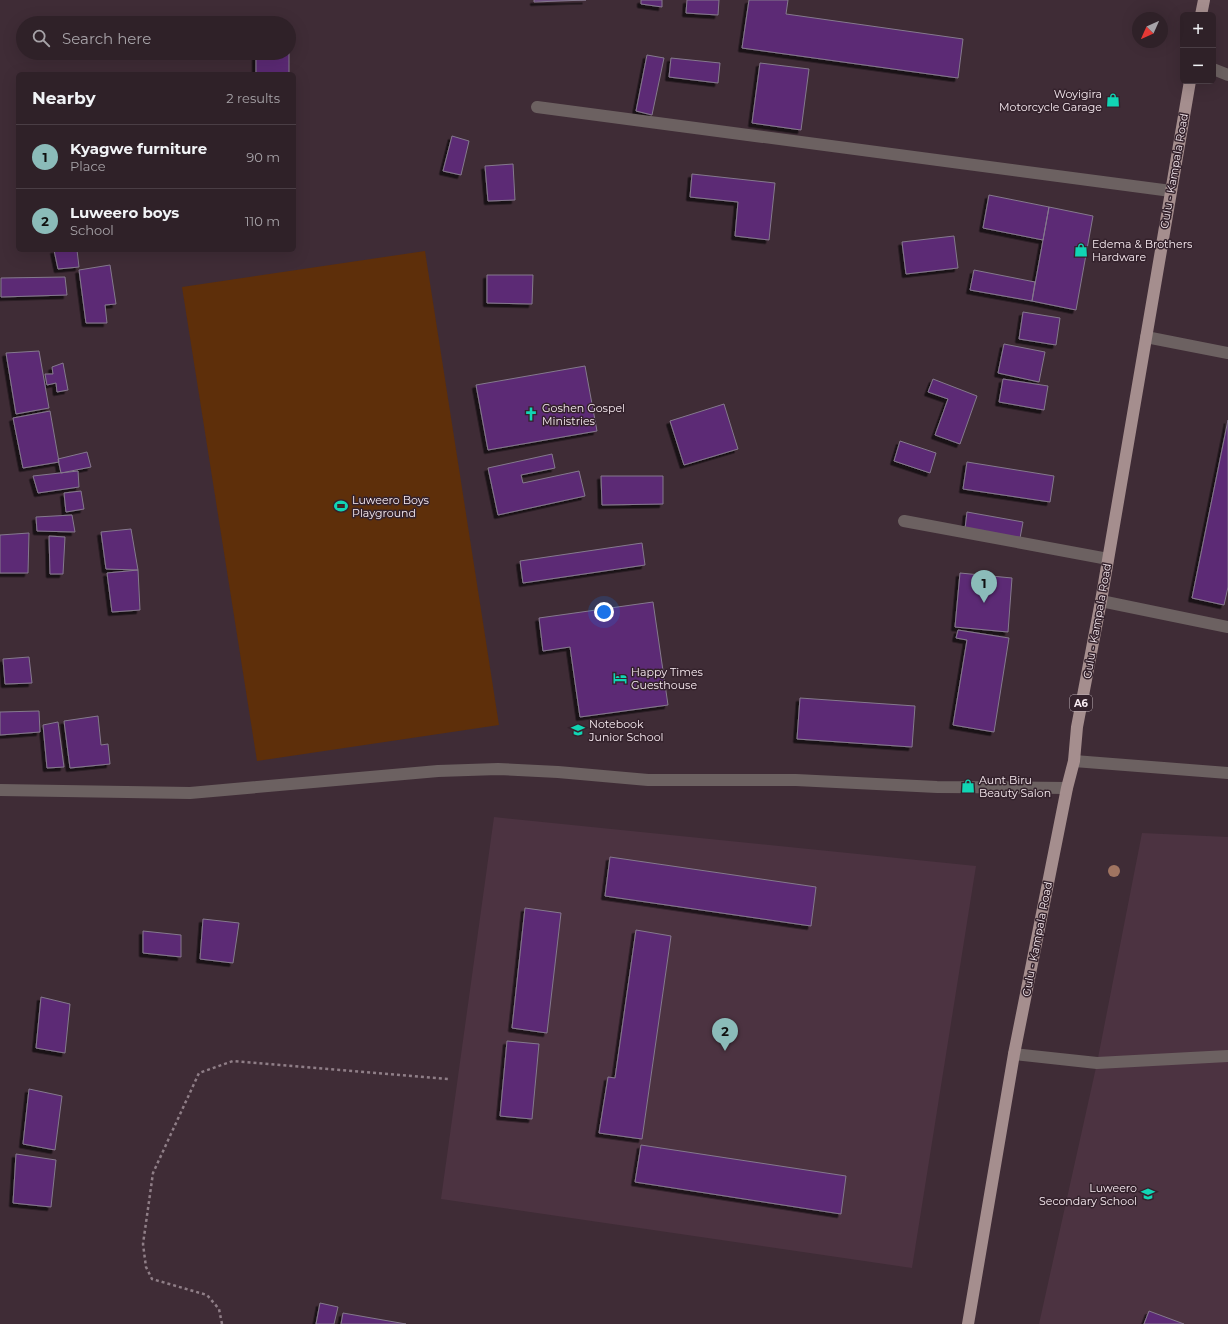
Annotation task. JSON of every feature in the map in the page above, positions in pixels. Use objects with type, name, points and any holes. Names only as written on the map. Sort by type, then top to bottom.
[{"type":"main road","points":[[1202,12],[1204,0]]},
{"type":"main road","name":"Gulu - Kampala Road","points":[[968,1324],[1014,1054],[1067,788],[1074,762],[1077,727],[1101,601],[1189,84]]},
{"type":"street","points":[[1216,70],[1228,74]]},
{"type":"street","points":[[537,107],[1171,191]]},
{"type":"street","points":[[1146,337],[1228,353]]},
{"type":"street","points":[[904,522],[1108,559]]},
{"type":"street","points":[[1101,601],[1228,627]]},
{"type":"street","points":[[1074,762],[1228,773]]},
{"type":"street","points":[[0,790],[190,793],[438,772],[498,769],[558,772],[648,780],[796,780],[937,787],[1067,788]]},
{"type":"street","points":[[1014,1054],[1096,1063],[1228,1056]]},
{"type":"path","points":[[222,1324],[219,1309],[207,1295],[152,1279],[146,1267],[143,1244],[153,1173],[199,1073],[233,1061],[449,1079]]},
{"type":"shaded area","name":"Luweero Boys Playground","points":[[425,251],[499,725],[257,761],[182,287]]},
{"type":"shaded area","points":[[494,817],[976,866],[912,1268],[441,1199]]},
{"type":"shaded area","name":"Luweero Secondary School","points":[[1142,833],[1228,837],[1228,1324],[1039,1324],[1097,1063]]},
{"type":"building","points":[[534,0],[586,0],[534,2]]},
{"type":"building","points":[[641,0],[662,0],[662,7],[641,4]]},
{"type":"building","points":[[687,0],[719,0],[718,15],[686,13]]},
{"type":"building","points":[[749,0],[788,0],[786,14],[963,39],[958,78],[742,48]]},
{"type":"building","points":[[647,55],[664,58],[652,115],[636,111]]},
{"type":"building","points":[[671,58],[720,63],[718,83],[669,77]]},
{"type":"building","points":[[256,60],[289,60],[289,72],[256,72]]},
{"type":"building","points":[[760,63],[809,69],[801,130],[752,123]]},
{"type":"building","points":[[452,136],[469,141],[461,175],[443,171]]},
{"type":"building","points":[[513,164],[515,200],[488,201],[485,166]]},
{"type":"building","points":[[692,174],[775,183],[769,240],[735,236],[738,202],[690,197]]},
{"type":"building","points":[[989,195],[1049,207],[1043,240],[983,228]]},
{"type":"building","points":[[1049,207],[1093,216],[1076,310],[1032,301]]},
{"type":"building","points":[[954,236],[958,268],[906,274],[902,242]]},
{"type":"building","points":[[54,252],[77,252],[79,267],[58,269]]},
{"type":"building","points":[[110,265],[116,304],[105,305],[107,323],[86,323],[79,270]]},
{"type":"building","points":[[974,270],[1035,282],[1032,301],[970,290]]},
{"type":"building","points":[[487,275],[533,275],[532,304],[487,303]]},
{"type":"building","points":[[65,277],[67,295],[1,297],[1,278]]},
{"type":"building","points":[[1023,312],[1060,318],[1056,345],[1019,339]]},
{"type":"building","points":[[1004,344],[1045,352],[1039,382],[998,373]]},
{"type":"building","points":[[39,351],[49,408],[16,414],[6,353]]},
{"type":"building","points":[[63,363],[68,390],[57,392],[56,383],[47,385],[45,374],[53,374],[52,367]]},
{"type":"building","points":[[585,366],[597,431],[488,450],[476,385]]},
{"type":"building","points":[[933,379],[977,396],[960,444],[935,435],[948,399],[928,392]]},
{"type":"building","points":[[1003,379],[1048,386],[1044,410],[999,402]]},
{"type":"building","points":[[724,404],[738,449],[684,465],[670,421]]},
{"type":"building","points":[[50,411],[59,462],[23,468],[13,418]]},
{"type":"building","points":[[1228,420],[1228,587],[1224,605],[1192,598]]},
{"type":"building","points":[[900,441],[936,453],[930,473],[894,461]]},
{"type":"building","points":[[87,452],[91,467],[61,473],[58,459]]},
{"type":"building","points":[[552,454],[555,468],[521,475],[523,483],[579,471],[585,496],[498,515],[488,468]]},
{"type":"building","points":[[967,462],[1054,476],[1050,502],[963,489]]},
{"type":"building","points":[[78,471],[79,487],[38,493],[33,476]]},
{"type":"building","points":[[601,476],[663,476],[663,504],[602,505]]},
{"type":"building","points":[[81,491],[84,509],[66,512],[64,493]]},
{"type":"building","points":[[967,512],[1023,522],[1020,538],[965,529]]},
{"type":"building","points":[[72,515],[75,532],[37,531],[36,517]]},
{"type":"building","points":[[131,529],[138,570],[106,569],[101,532]]},
{"type":"building","points":[[29,533],[28,573],[0,573],[0,535]]},
{"type":"building","points":[[49,536],[65,537],[63,574],[50,574]]},
{"type":"building","points":[[642,543],[645,565],[523,583],[520,561]]},
{"type":"building","points":[[138,570],[140,610],[112,612],[107,573]]},
{"type":"building","points":[[960,573],[1012,578],[1008,632],[955,627]]},
{"type":"building","name":"Happy Times Guesthouse","points":[[653,602],[668,705],[580,717],[570,647],[543,651],[539,618]]},
{"type":"building","points":[[958,630],[1009,638],[994,732],[953,725],[967,640],[956,638]]},
{"type":"building","points":[[29,657],[32,683],[5,684],[3,659]]},
{"type":"building","points":[[800,698],[915,706],[912,747],[797,739]]},
{"type":"building","points":[[39,711],[40,732],[0,735],[0,712]]},
{"type":"building","points":[[98,716],[101,745],[108,744],[110,764],[70,768],[64,721]]},
{"type":"building","points":[[58,722],[64,767],[47,768],[43,725]]},
{"type":"building","points":[[610,857],[816,887],[811,926],[605,896]]},
{"type":"building","points":[[525,908],[561,913],[547,1033],[512,1028]]},
{"type":"building","points":[[203,919],[239,923],[233,963],[200,959]]},
{"type":"building","points":[[636,930],[671,936],[642,1139],[599,1133],[608,1077],[615,1078]]},
{"type":"building","points":[[143,931],[181,935],[181,957],[143,953]]},
{"type":"building","points":[[41,997],[70,1004],[65,1053],[36,1048]]},
{"type":"building","points":[[507,1041],[539,1044],[532,1119],[500,1116]]},
{"type":"building","points":[[29,1089],[62,1096],[55,1150],[23,1144]]},
{"type":"building","points":[[641,1145],[846,1176],[841,1214],[635,1182]]},
{"type":"building","points":[[16,1154],[56,1160],[51,1207],[13,1203]]},
{"type":"building","points":[[320,1303],[338,1307],[334,1324],[316,1324]]},
{"type":"building","points":[[1149,1311],[1184,1324],[1144,1324]]},
{"type":"building","points":[[343,1313],[406,1324],[341,1324]]},
{"type":"place","name":"Woyigira Motorcycle Garage","points":[[1113,100]]},
{"type":"place","name":"Edema & Brothers Hardware","points":[[1081,250]]},
{"type":"place","name":"Goshen Gospel Ministries","points":[[531,414]]},
{"type":"place","name":"Luweero Boys Playground","points":[[341,506]]},
{"type":"place","name":"Kyagwe furniture","points":[[984,603]]},
{"type":"place","name":"Happy Times Guesthouse","points":[[620,678]]},
{"type":"place","name":"Notebook Junior School","points":[[578,730]]},
{"type":"place","name":"Aunt Biru Beauty Salon","points":[[968,786]]},
{"type":"place","name":"Luweero boys","points":[[725,1051]]},
{"type":"place","name":"Luweero Secondary School","points":[[1148,1194]]}]
